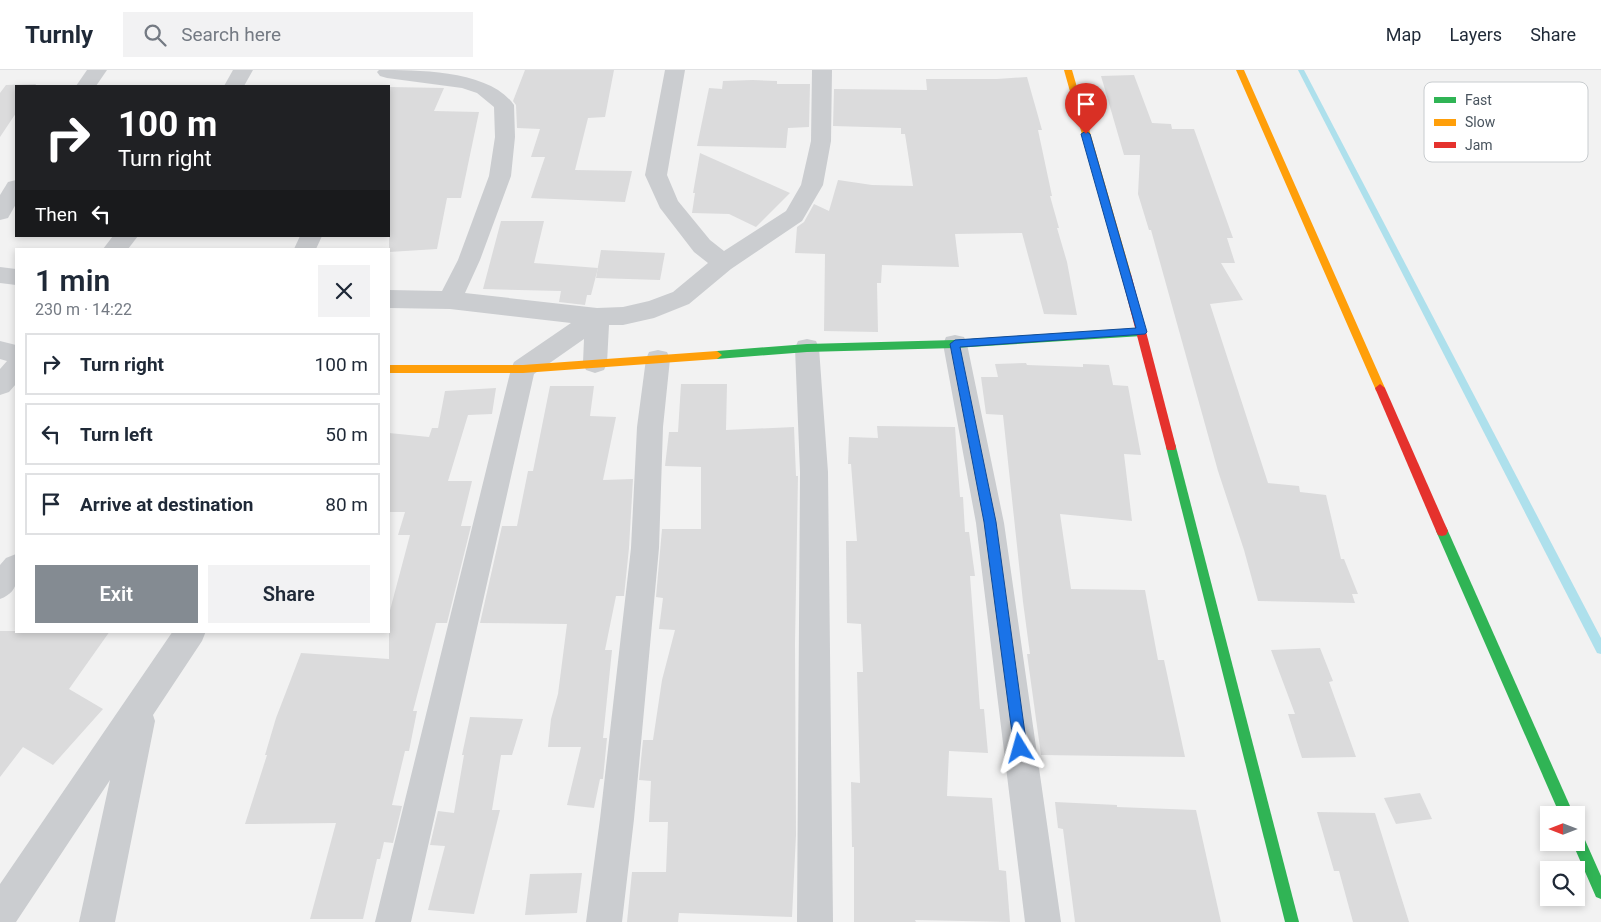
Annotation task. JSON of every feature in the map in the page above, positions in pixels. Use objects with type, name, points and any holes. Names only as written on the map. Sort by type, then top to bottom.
[{"type":"street","points":[[87,85],[97,70]]},
{"type":"street","points":[[235,85],[243,70]]},
{"type":"street","points":[[675,70],[656,175],[668,203],[678,217],[702,246],[722,263]]},
{"type":"street","points":[[390,299],[450,300],[597,317],[623,316],[654,309],[681,298],[722,263],[794,216],[812,185],[821,141],[822,70]]},
{"type":"street","points":[[1068,70],[1142,332],[1292,922]]},
{"type":"street","points":[[1240,70],[1563,806]]},
{"type":"street","points":[[385,76],[465,83],[484,89],[504,105],[505,137],[500,176],[470,260],[450,300]]},
{"type":"street","points":[[0,213],[15,189]]},
{"type":"street","points":[[115,248],[125,237]]},
{"type":"street","points":[[0,275],[15,277]]},
{"type":"street","points":[[595,363],[597,317]]},
{"type":"street","points":[[393,922],[523,369],[597,317]]},
{"type":"street","points":[[390,369],[523,369],[807,348],[955,344],[1142,332]]},
{"type":"street","points":[[955,344],[990,522],[1042,922]]},
{"type":"street","points":[[807,348],[814,472],[814,922]]},
{"type":"street","points":[[0,350],[15,354]]},
{"type":"street","points":[[604,922],[618,819],[645,548],[650,427],[658,359]]},
{"type":"street","points":[[0,385],[15,369]]},
{"type":"street","points":[[0,586],[15,568]]},
{"type":"street","points":[[0,915],[142,707],[190,633]]},
{"type":"street","points":[[97,922],[142,707]]},
{"type":"street","points":[[1583,851],[1601,892]]},
{"type":"building","points":[[525,70],[614,70],[605,117],[588,118],[575,170],[632,171],[625,202],[531,198],[545,157],[531,157],[540,129],[517,128],[516,105],[513,101]]},
{"type":"building","points":[[1134,75],[1152,123],[1171,124],[1172,129],[1194,129],[1233,238],[1227,238],[1235,263],[1221,263],[1243,300],[1210,304],[1268,483],[1299,486],[1300,492],[1326,495],[1341,559],[1344,559],[1358,594],[1352,594],[1355,603],[1258,601],[1244,550],[1218,471],[1151,230],[1149,230],[1138,194],[1140,155],[1124,155],[1101,76]]},
{"type":"building","points":[[1027,77],[1042,130],[1038,130],[1052,196],[1050,196],[1067,262],[1077,315],[1044,314],[1022,233],[955,234],[959,267],[882,265],[881,283],[877,283],[878,332],[824,331],[825,254],[795,253],[797,227],[804,222],[814,204],[829,211],[838,180],[872,185],[913,186],[905,134],[901,134],[901,128],[833,126],[834,89],[927,90],[926,79]]},
{"type":"building","points":[[723,81],[777,81],[777,84],[810,84],[809,127],[788,128],[786,148],[697,146],[709,88],[722,89]]},
{"type":"building","points":[[36,84],[15,85],[15,114],[0,137],[0,93],[6,85]]},
{"type":"building","points":[[390,87],[444,88],[434,111],[479,112],[461,198],[447,198],[437,249],[390,252]]},
{"type":"building","points":[[700,153],[790,193],[756,227],[729,214],[692,213],[695,193],[693,193]]},
{"type":"building","points":[[501,221],[544,221],[534,263],[598,268],[591,295],[587,295],[585,305],[559,302],[561,291],[483,289]]},
{"type":"building","points":[[601,250],[665,253],[660,280],[596,278]]},
{"type":"building","points":[[1026,363],[1027,365],[1083,367],[1083,364],[1109,365],[1113,385],[1128,386],[1141,455],[1124,454],[1132,521],[1060,514],[1071,589],[1145,590],[1158,660],[1164,660],[1185,757],[1041,755],[1027,654],[1030,654],[1003,415],[986,414],[981,377],[998,377],[995,364]]},
{"type":"building","points":[[681,384],[727,384],[726,430],[794,427],[796,476],[798,476],[795,643],[796,835],[792,917],[679,913],[678,922],[627,922],[632,872],[666,872],[668,822],[649,822],[651,781],[639,780],[643,740],[653,740],[662,680],[675,630],[659,629],[663,598],[656,597],[662,529],[701,529],[701,467],[665,466],[669,432],[678,432]]},
{"type":"building","points":[[550,386],[594,386],[590,416],[616,417],[603,480],[633,479],[624,596],[616,596],[605,650],[612,650],[603,738],[607,738],[603,779],[600,779],[594,808],[567,805],[581,747],[548,747],[551,719],[558,694],[567,624],[480,623],[502,526],[517,526],[528,471],[533,471]]},
{"type":"building","points":[[496,388],[492,414],[468,415],[448,481],[472,481],[461,526],[471,526],[447,623],[436,623],[413,711],[417,711],[409,751],[405,751],[392,805],[402,806],[393,843],[384,842],[380,859],[377,859],[363,919],[310,919],[336,823],[245,824],[267,755],[265,755],[276,718],[301,653],[389,659],[390,610],[410,535],[398,535],[405,512],[390,512],[390,433],[429,437],[432,428],[438,428],[445,391]]},
{"type":"building","points":[[877,426],[955,427],[960,497],[963,497],[965,532],[969,532],[975,576],[970,576],[980,709],[984,709],[988,753],[949,751],[947,796],[992,798],[999,870],[1006,871],[1010,922],[915,920],[916,922],[854,922],[854,847],[852,847],[851,782],[860,783],[857,672],[863,672],[861,624],[847,623],[846,541],[857,541],[851,464],[848,464],[849,437],[878,438]]},
{"type":"building","points":[[0,631],[15,631],[15,633],[109,633],[69,689],[103,709],[53,765],[23,747],[0,777]]},
{"type":"building","points":[[1320,648],[1333,681],[1329,682],[1356,757],[1302,758],[1288,714],[1295,714],[1271,650]]},
{"type":"building","points":[[470,717],[523,719],[512,755],[501,755],[492,810],[500,810],[474,914],[428,910],[445,846],[430,845],[438,811],[454,813],[464,755],[462,755]]},
{"type":"building","points":[[1420,793],[1432,819],[1396,824],[1384,798]]},
{"type":"building","points":[[1055,802],[1196,810],[1221,922],[1075,922],[1063,829],[1058,828]]},
{"type":"building","points":[[1317,812],[1375,813],[1409,922],[1353,922],[1339,871],[1334,871]]},
{"type":"building","points":[[582,873],[577,913],[525,915],[530,874]]},
{"type":"waterway","points":[[1301,70],[1601,649]]},
{"type":"traffic: fast","points":[[717,355],[807,348],[955,344],[1142,332]]},
{"type":"traffic: fast","points":[[1171,447],[1292,922]]},
{"type":"traffic: fast","points":[[1442,531],[1563,806]]},
{"type":"traffic: fast","points":[[1583,851],[1601,892]]},
{"type":"traffic: slow","points":[[1068,70],[1126,274]]},
{"type":"traffic: slow","points":[[1240,70],[1380,388]]},
{"type":"traffic: slow","points":[[390,369],[523,369],[717,355]]},
{"type":"traffic: jam","points":[[1126,274],[1171,447]]},
{"type":"traffic: jam","points":[[1380,388],[1442,531]]},
{"type":"route","points":[[1020,748],[990,522],[955,344],[1142,332],[1086,134]]}]
